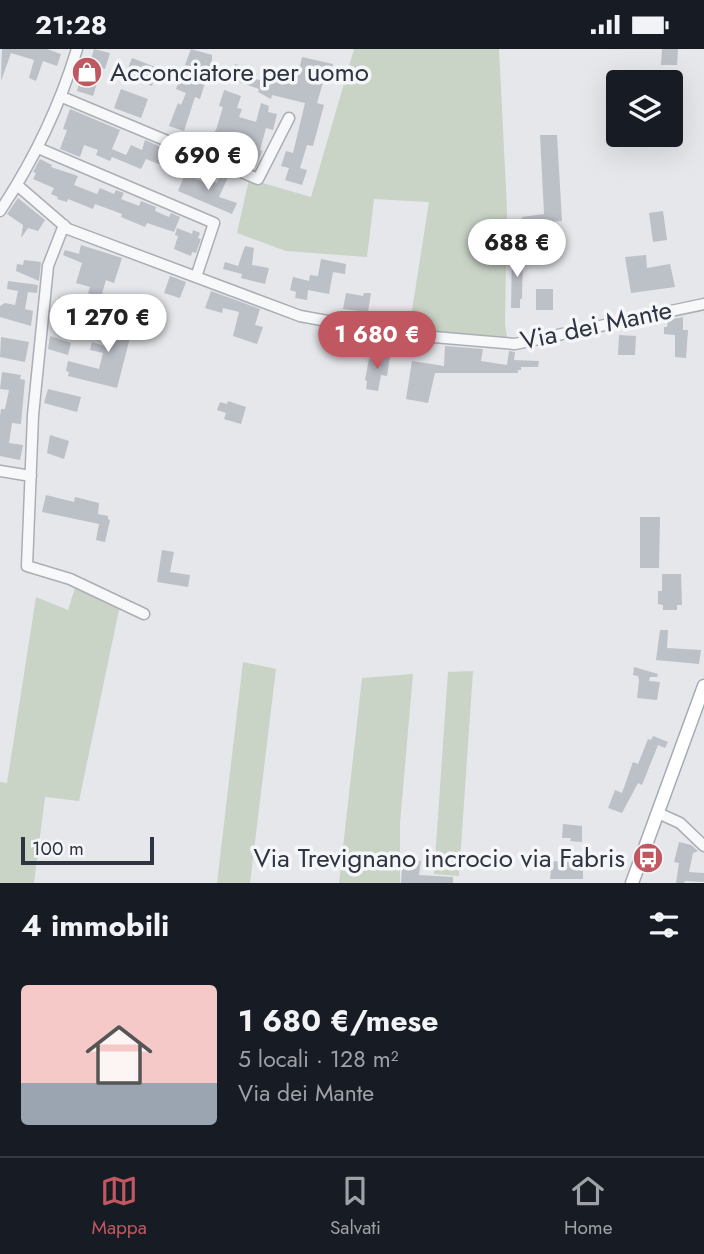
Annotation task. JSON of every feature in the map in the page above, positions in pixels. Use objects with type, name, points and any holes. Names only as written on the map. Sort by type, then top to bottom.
[{"type":"main road","points":[[632,883],[704,686]]},
{"type":"street","points":[[0,211],[38,148],[62,97],[74,50]]},
{"type":"street","points":[[62,97],[258,179],[289,118]]},
{"type":"street","points":[[38,148],[214,223],[197,277]]},
{"type":"street","name":"Via dei Mante","points":[[17,185],[68,229],[300,316],[398,334],[514,344],[704,304]]},
{"type":"street","points":[[64,225],[48,266],[33,415],[27,566],[70,579],[144,614]]},
{"type":"street","points":[[0,471],[31,476]]},
{"type":"street","points":[[658,813],[680,823],[704,846]]},
{"type":"shaded area","points":[[354,49],[499,49],[507,209],[505,324],[508,343],[408,336],[429,202],[374,199],[367,257],[286,251],[237,233],[249,179],[311,197]]},
{"type":"shaded area","points":[[76,585],[120,605],[79,801],[45,797],[34,883],[0,883],[0,782],[7,783],[36,597],[68,610]]},
{"type":"shaded area","points":[[243,662],[276,669],[250,883],[217,883]]},
{"type":"shaded area","points":[[473,671],[459,876],[434,874],[448,672]]},
{"type":"shaded area","points":[[413,674],[400,823],[400,883],[339,883],[362,678]]},
{"type":"building","points":[[2,49],[47,49],[61,54],[57,66],[43,61],[36,81],[29,78],[34,60],[11,53],[1,81]]},
{"type":"building","points":[[94,49],[110,53],[105,69],[90,63]]},
{"type":"building","points":[[191,49],[212,55],[212,60],[200,99],[195,97],[184,131],[169,126],[178,103],[181,105],[186,93],[176,89]]},
{"type":"building","points":[[662,49],[678,49],[677,65],[661,65]]},
{"type":"building","points":[[302,57],[333,64],[329,80],[324,79],[317,103],[324,105],[313,146],[307,145],[300,168],[307,170],[302,185],[285,180],[289,168],[281,166],[286,151],[293,153],[305,103],[272,95],[271,99],[258,92],[259,89],[230,79],[235,64],[257,73],[255,79],[274,83],[275,77],[296,83]]},
{"type":"building","points":[[132,58],[158,68],[152,86],[125,76]]},
{"type":"building","points":[[82,74],[98,80],[93,96],[77,91]]},
{"type":"building","points":[[121,89],[148,99],[141,118],[114,108]]},
{"type":"building","points":[[224,90],[241,96],[237,108],[242,109],[239,117],[256,122],[261,103],[269,106],[268,112],[277,114],[273,130],[266,128],[256,166],[201,147],[207,132],[212,135],[216,130],[223,107],[219,106]]},
{"type":"building","points":[[70,109],[120,130],[112,149],[126,155],[131,145],[142,150],[145,140],[182,156],[176,171],[146,159],[141,169],[112,157],[110,161],[96,155],[98,150],[84,145],[80,157],[60,149],[67,130],[63,129]]},
{"type":"building","points":[[540,135],[557,135],[562,221],[536,223],[537,233],[524,235],[522,217],[544,214]]},
{"type":"building","points":[[40,159],[52,165],[51,167],[78,176],[74,185],[97,194],[100,188],[114,194],[116,190],[124,193],[121,199],[139,206],[141,201],[156,207],[155,211],[169,217],[171,213],[180,217],[174,232],[147,223],[145,227],[121,217],[122,214],[95,204],[93,209],[68,199],[67,202],[57,199],[58,197],[51,194],[54,188],[33,179],[36,173],[33,172]]},
{"type":"building","points":[[222,172],[229,175],[219,197],[237,203],[232,214],[178,191],[185,174],[206,183],[208,179],[217,183]]},
{"type":"building","points":[[18,198],[45,220],[38,231],[28,228],[21,238],[23,225],[7,214]]},
{"type":"building","points":[[663,211],[667,240],[653,242],[649,213]]},
{"type":"building","points":[[177,228],[192,234],[193,230],[200,233],[198,238],[201,239],[196,253],[192,252],[191,256],[174,249],[178,236],[175,235]]},
{"type":"building","points":[[81,245],[122,258],[114,283],[106,280],[101,297],[88,293],[90,287],[76,283],[82,263],[63,255],[65,250],[79,254]]},
{"type":"building","points":[[245,246],[254,248],[252,265],[269,268],[265,284],[241,278],[242,274],[223,269],[225,262],[238,266]]},
{"type":"building","points":[[512,252],[523,253],[520,308],[511,308]]},
{"type":"building","points":[[646,255],[647,268],[670,264],[675,287],[631,293],[625,257]]},
{"type":"building","points":[[321,259],[346,264],[345,274],[333,272],[329,294],[308,290],[307,300],[295,298],[296,292],[290,290],[293,277],[309,281],[310,275],[318,276]]},
{"type":"building","points":[[24,260],[41,262],[39,281],[16,271],[17,264],[23,265]]},
{"type":"building","points":[[170,276],[186,282],[180,298],[164,293]]},
{"type":"building","points":[[8,281],[38,285],[37,293],[28,292],[25,309],[33,311],[31,326],[0,317],[0,306],[5,303],[15,305],[18,291],[7,289]]},
{"type":"building","points":[[536,289],[553,289],[553,310],[536,310]]},
{"type":"building","points":[[211,291],[260,309],[255,325],[263,327],[257,344],[233,336],[239,312],[223,308],[222,313],[205,308]]},
{"type":"building","points":[[346,293],[363,296],[364,293],[371,293],[368,312],[343,309]]},
{"type":"building","points":[[59,297],[84,308],[80,321],[55,318]]},
{"type":"building","points":[[111,312],[135,318],[117,388],[68,376],[68,361],[99,369],[103,353],[90,350],[92,342],[105,346]]},
{"type":"building","points":[[683,317],[683,330],[688,330],[686,358],[675,357],[675,335],[664,334],[668,320]]},
{"type":"building","points":[[619,335],[636,336],[635,355],[618,355]]},
{"type":"building","points":[[50,336],[71,343],[68,355],[48,349]]},
{"type":"building","points":[[1,337],[29,342],[25,362],[0,357]]},
{"type":"building","points":[[445,346],[483,349],[481,361],[507,365],[509,351],[515,352],[514,360],[539,361],[538,367],[521,367],[518,373],[435,373],[428,403],[406,399],[412,361],[444,366]]},
{"type":"building","points":[[372,354],[390,356],[387,376],[381,375],[378,391],[366,389],[365,380]]},
{"type":"building","points":[[2,372],[21,375],[20,379],[25,380],[21,424],[12,423],[9,443],[23,445],[20,460],[0,456],[0,416],[1,409],[5,409],[9,390],[0,389]]},
{"type":"building","points":[[48,389],[81,397],[77,412],[44,403]]},
{"type":"building","points":[[228,401],[246,407],[241,424],[224,419],[226,413],[217,410],[220,402],[227,404]]},
{"type":"building","points":[[50,435],[69,441],[64,459],[47,453]]},
{"type":"building","points":[[46,495],[74,502],[75,497],[99,503],[98,514],[108,516],[110,520],[105,542],[96,540],[99,524],[42,512]]},
{"type":"building","points":[[640,517],[660,517],[659,568],[640,568]]},
{"type":"building","points":[[162,550],[174,552],[170,572],[190,575],[188,587],[157,582]]},
{"type":"building","points":[[662,574],[681,574],[682,605],[677,605],[677,610],[663,610],[663,605],[658,604],[658,591],[662,591]]},
{"type":"building","points":[[660,630],[668,630],[667,648],[701,650],[699,664],[656,660]]},
{"type":"building","points":[[634,667],[658,674],[657,677],[650,677],[649,681],[660,682],[657,700],[637,698],[639,680],[638,676],[633,675]]},
{"type":"building","points":[[653,736],[668,742],[665,748],[658,745],[642,785],[638,783],[622,813],[608,808],[615,790],[622,793],[633,762],[638,764],[648,739],[651,740]]},
{"type":"building","points":[[563,824],[582,826],[582,842],[562,838]]},
{"type":"building","points":[[679,842],[691,845],[698,851],[693,853],[689,872],[704,873],[704,882],[676,883],[679,863],[674,862]]},
{"type":"building","points":[[562,854],[576,855],[576,859],[583,859],[583,879],[550,879],[552,861],[562,862]]},
{"type":"building","points":[[413,860],[421,861],[419,875],[453,877],[453,883],[401,883],[402,867],[412,867]]},
{"type":"place","name":"Acconciatore per uomo","points":[[87,72]]},
{"type":"place","name":"Via Trevignano incrocio via Fabris","points":[[648,858]]}]
